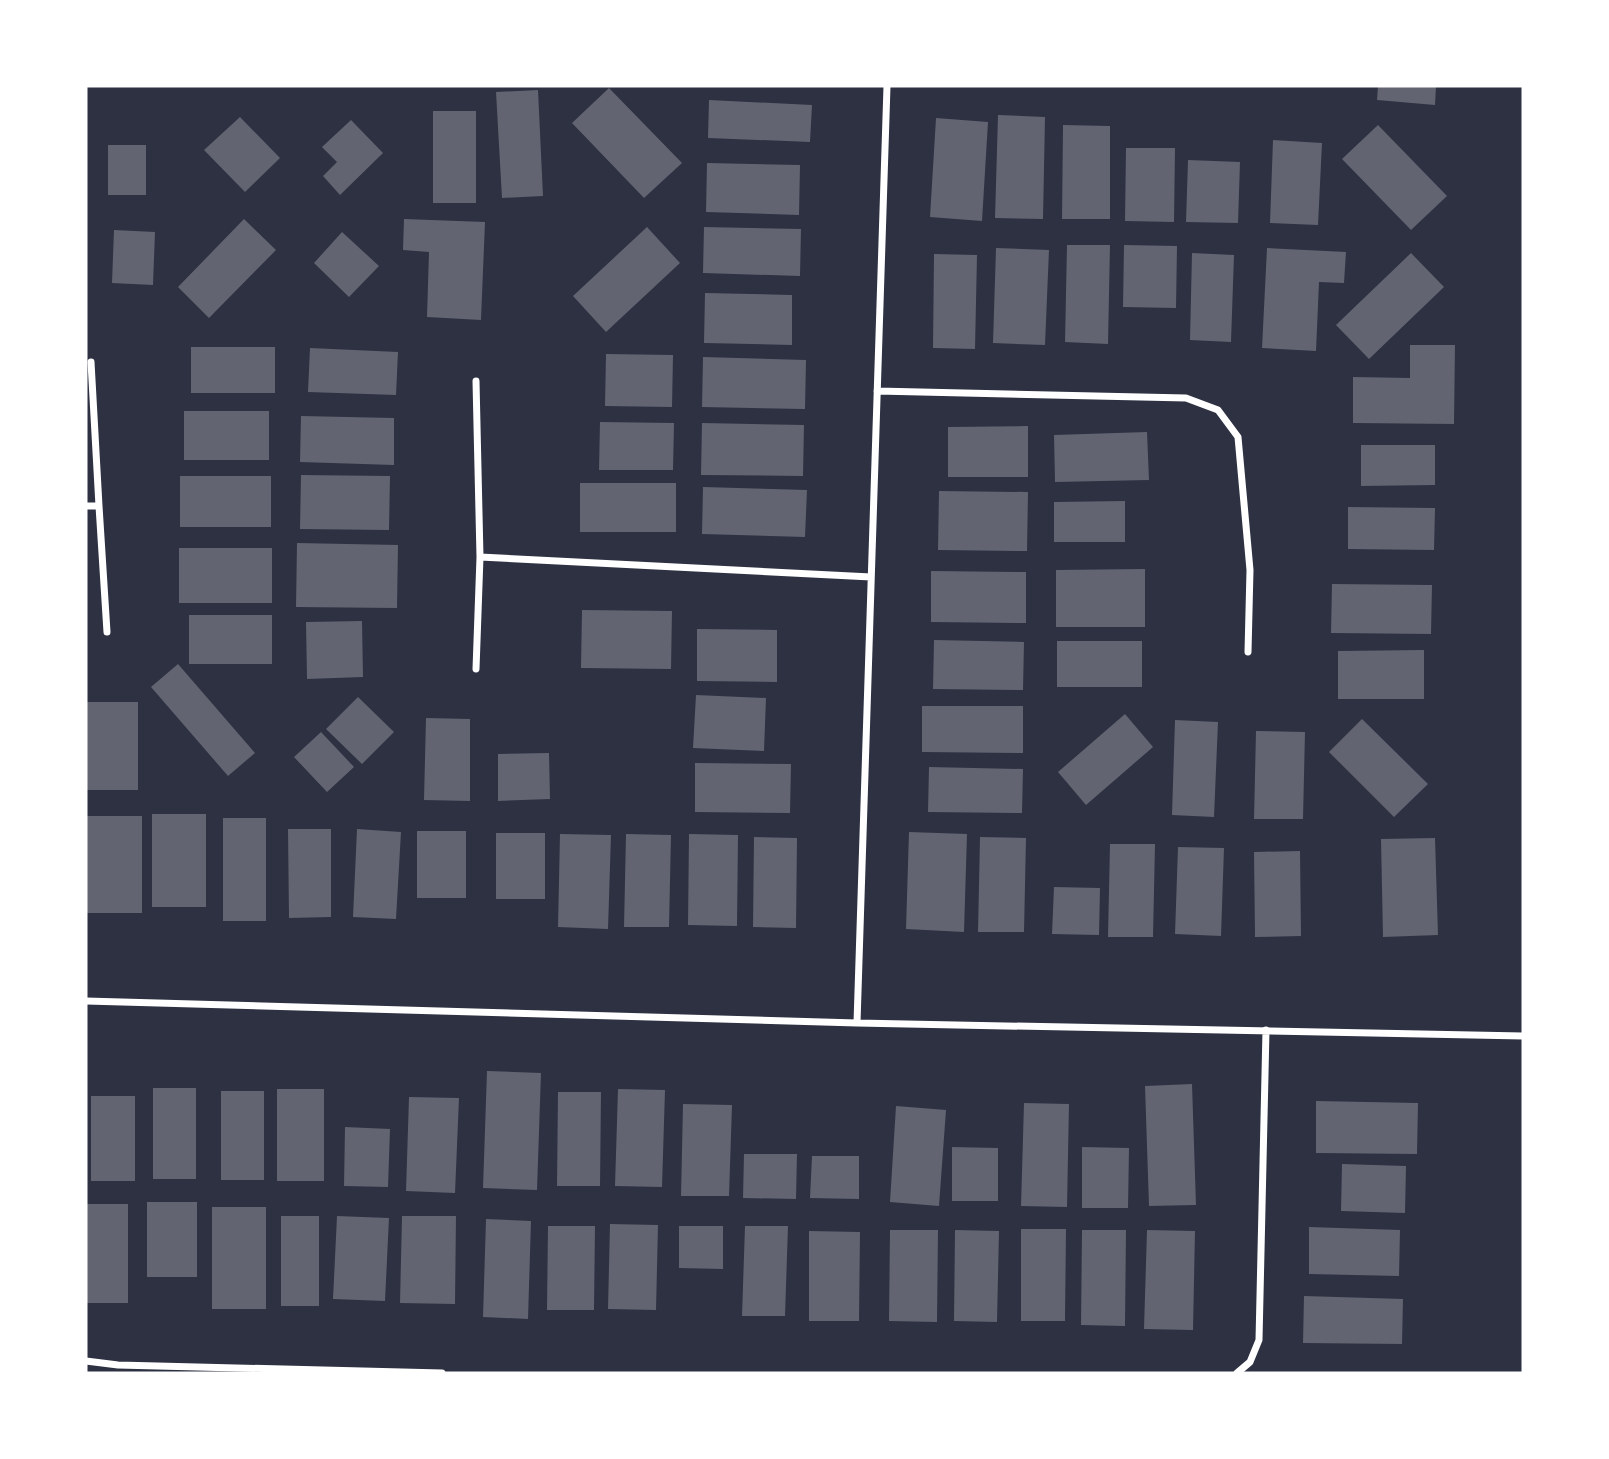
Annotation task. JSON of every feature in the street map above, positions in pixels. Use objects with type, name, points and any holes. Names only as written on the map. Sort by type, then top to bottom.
[{"type":"street","points":[[857,1023],[887,86]]},
{"type":"street","points":[[91,362],[107,632]]},
{"type":"street","points":[[476,381],[480,557],[476,670]]},
{"type":"street","points":[[877,391],[1186,398],[1219,410],[1238,437],[1250,569],[1248,652]]},
{"type":"street","points":[[86,506],[99,506]]},
{"type":"street","points":[[480,557],[871,577]]},
{"type":"street","points":[[86,1001],[857,1023],[1523,1036]]},
{"type":"street","points":[[1237,1373],[1250,1362],[1259,1340],[1266,1030]]},
{"type":"street","points":[[86,1362],[442,1373]]},
{"type":"building","points":[[1378,86],[1436,86],[1435,105],[1377,100]]},
{"type":"building","points":[[609,88],[682,163],[644,198],[572,123]]},
{"type":"building","points":[[538,90],[543,196],[502,198],[496,92]]},
{"type":"building","points":[[709,100],[812,105],[810,142],[708,138]]},
{"type":"building","points":[[433,111],[476,111],[476,203],[433,203]]},
{"type":"building","points":[[998,115],[1045,117],[1043,219],[995,218]]},
{"type":"building","points":[[240,117],[280,158],[245,192],[204,150]]},
{"type":"building","points":[[936,118],[988,122],[982,221],[930,217]]},
{"type":"building","points":[[351,120],[383,153],[340,195],[323,176],[337,162],[322,147]]},
{"type":"building","points":[[1063,125],[1110,126],[1110,219],[1062,219]]},
{"type":"building","points":[[1378,125],[1447,196],[1411,230],[1342,159]]},
{"type":"building","points":[[1273,140],[1322,143],[1318,225],[1270,223]]},
{"type":"building","points":[[108,145],[146,145],[146,195],[108,195]]},
{"type":"building","points":[[1126,148],[1175,148],[1174,222],[1125,221]]},
{"type":"building","points":[[1188,160],[1240,162],[1238,223],[1186,222]]},
{"type":"building","points":[[707,163],[800,165],[799,215],[706,212]]},
{"type":"building","points":[[244,219],[276,250],[209,318],[178,287]]},
{"type":"building","points":[[404,219],[485,222],[481,320],[427,317],[429,252],[403,250]]},
{"type":"building","points":[[647,227],[680,263],[606,332],[573,296]]},
{"type":"building","points":[[704,227],[801,229],[800,276],[703,273]]},
{"type":"building","points":[[114,230],[155,232],[153,285],[112,283]]},
{"type":"building","points":[[342,232],[379,266],[349,297],[314,263]]},
{"type":"building","points":[[1067,245],[1110,245],[1108,344],[1065,342]]},
{"type":"building","points":[[1124,245],[1177,246],[1176,308],[1123,307]]},
{"type":"building","points":[[996,248],[1049,250],[1045,345],[993,343]]},
{"type":"building","points":[[1267,248],[1346,252],[1344,283],[1319,282],[1316,351],[1262,348]]},
{"type":"building","points":[[1192,253],[1234,255],[1231,342],[1190,340]]},
{"type":"building","points":[[1411,253],[1444,287],[1369,359],[1336,325]]},
{"type":"building","points":[[934,254],[977,255],[975,349],[933,348]]},
{"type":"building","points":[[705,293],[792,295],[792,345],[704,343]]},
{"type":"building","points":[[1410,345],[1455,345],[1454,424],[1353,423],[1353,377],[1410,378]]},
{"type":"building","points":[[191,347],[275,347],[275,393],[191,393]]},
{"type":"building","points":[[310,348],[398,352],[396,395],[308,392]]},
{"type":"building","points":[[606,354],[673,355],[672,407],[605,406]]},
{"type":"building","points":[[703,357],[806,360],[805,409],[702,407]]},
{"type":"building","points":[[184,411],[269,411],[269,460],[184,460]]},
{"type":"building","points":[[301,416],[394,418],[394,465],[300,462]]},
{"type":"building","points":[[600,422],[674,423],[673,470],[599,470]]},
{"type":"building","points":[[702,423],[804,425],[803,476],[701,475]]},
{"type":"building","points":[[1028,426],[1028,477],[948,477],[948,427]]},
{"type":"building","points":[[1147,432],[1149,480],[1055,482],[1054,435]]},
{"type":"building","points":[[1361,445],[1435,445],[1435,485],[1361,486]]},
{"type":"building","points":[[301,475],[390,476],[389,530],[300,529]]},
{"type":"building","points":[[180,476],[271,476],[271,527],[180,527]]},
{"type":"building","points":[[580,483],[676,483],[676,532],[580,532]]},
{"type":"building","points":[[703,487],[807,490],[805,537],[702,534]]},
{"type":"building","points":[[939,491],[1028,492],[1027,551],[938,550]]},
{"type":"building","points":[[1125,501],[1125,542],[1054,542],[1054,502]]},
{"type":"building","points":[[1348,507],[1435,508],[1434,550],[1348,549]]},
{"type":"building","points":[[297,543],[398,545],[397,608],[296,607]]},
{"type":"building","points":[[179,548],[272,548],[272,603],[179,603]]},
{"type":"building","points":[[1145,569],[1145,627],[1056,627],[1056,570]]},
{"type":"building","points":[[931,571],[1026,572],[1026,623],[931,622]]},
{"type":"building","points":[[1332,584],[1432,585],[1431,634],[1331,633]]},
{"type":"building","points":[[582,610],[672,611],[671,669],[581,668]]},
{"type":"building","points":[[189,615],[272,615],[272,664],[189,664]]},
{"type":"building","points":[[362,621],[363,677],[307,679],[306,622]]},
{"type":"building","points":[[697,629],[777,630],[777,682],[697,681]]},
{"type":"building","points":[[934,640],[1024,642],[1023,690],[933,689]]},
{"type":"building","points":[[1057,641],[1142,641],[1142,687],[1057,687]]},
{"type":"building","points":[[1424,650],[1424,699],[1338,699],[1338,651]]},
{"type":"building","points":[[178,664],[255,753],[228,776],[151,687]]},
{"type":"building","points":[[696,695],[766,698],[764,751],[693,748]]},
{"type":"building","points":[[358,697],[394,732],[362,764],[326,729]]},
{"type":"building","points":[[86,702],[138,702],[138,790],[86,790]]},
{"type":"building","points":[[922,706],[1023,706],[1023,753],[922,752]]},
{"type":"building","points":[[1125,714],[1153,747],[1086,805],[1058,772]]},
{"type":"building","points":[[426,718],[470,719],[470,801],[424,800]]},
{"type":"building","points":[[1362,719],[1428,784],[1394,817],[1329,752]]},
{"type":"building","points":[[1175,720],[1218,722],[1214,817],[1172,815]]},
{"type":"building","points":[[1256,731],[1305,732],[1303,819],[1254,819]]},
{"type":"building","points":[[321,732],[354,767],[327,792],[294,757]]},
{"type":"building","points":[[549,753],[550,799],[498,801],[498,754]]},
{"type":"building","points":[[695,763],[791,764],[790,813],[695,812]]},
{"type":"building","points":[[929,767],[1023,769],[1022,813],[928,812]]},
{"type":"building","points":[[152,814],[206,814],[206,907],[152,907]]},
{"type":"building","points":[[86,816],[142,816],[142,913],[86,913]]},
{"type":"building","points":[[223,818],[266,818],[266,921],[223,921]]},
{"type":"building","points":[[288,829],[331,829],[331,917],[289,918]]},
{"type":"building","points":[[357,829],[401,832],[396,919],[353,917]]},
{"type":"building","points":[[417,831],[466,831],[466,898],[417,898]]},
{"type":"building","points":[[909,832],[967,834],[964,932],[906,929]]},
{"type":"building","points":[[496,833],[545,833],[545,899],[496,899]]},
{"type":"building","points":[[560,834],[611,835],[608,929],[558,927]]},
{"type":"building","points":[[626,834],[671,835],[669,927],[624,927]]},
{"type":"building","points":[[689,834],[738,835],[737,926],[688,925]]},
{"type":"building","points":[[754,837],[797,838],[796,928],[753,927]]},
{"type":"building","points":[[980,837],[1026,838],[1024,932],[978,932]]},
{"type":"building","points":[[1435,838],[1438,935],[1383,937],[1381,839]]},
{"type":"building","points":[[1110,844],[1155,844],[1153,937],[1108,937]]},
{"type":"building","points":[[1178,847],[1224,848],[1221,936],[1175,934]]},
{"type":"building","points":[[1300,851],[1301,936],[1255,937],[1254,852]]},
{"type":"building","points":[[1054,887],[1100,888],[1099,935],[1052,934]]},
{"type":"building","points":[[487,1071],[541,1073],[537,1190],[483,1188]]},
{"type":"building","points":[[1192,1084],[1196,1205],[1149,1206],[1145,1086]]},
{"type":"building","points":[[153,1088],[196,1088],[196,1179],[153,1179]]},
{"type":"building","points":[[277,1089],[324,1089],[324,1181],[277,1181]]},
{"type":"building","points":[[618,1089],[665,1090],[662,1187],[615,1186]]},
{"type":"building","points":[[221,1091],[264,1091],[264,1180],[221,1180]]},
{"type":"building","points":[[558,1092],[601,1092],[600,1186],[557,1186]]},
{"type":"building","points":[[91,1096],[135,1096],[135,1181],[91,1181]]},
{"type":"building","points":[[409,1097],[459,1098],[455,1193],[406,1191]]},
{"type":"building","points":[[1316,1101],[1418,1103],[1417,1154],[1316,1153]]},
{"type":"building","points":[[1024,1103],[1069,1104],[1067,1207],[1021,1206]]},
{"type":"building","points":[[683,1104],[732,1105],[729,1196],[681,1196]]},
{"type":"building","points":[[896,1106],[946,1110],[939,1206],[890,1202]]},
{"type":"building","points":[[345,1127],[390,1129],[388,1187],[344,1186]]},
{"type":"building","points":[[952,1147],[998,1148],[998,1201],[952,1201]]},
{"type":"building","points":[[1082,1147],[1129,1148],[1128,1208],[1082,1208]]},
{"type":"building","points":[[744,1154],[797,1154],[796,1199],[743,1198]]},
{"type":"building","points":[[812,1156],[859,1156],[859,1199],[810,1198]]},
{"type":"building","points":[[1342,1164],[1406,1166],[1405,1213],[1341,1211]]},
{"type":"building","points":[[147,1202],[197,1202],[197,1277],[147,1277]]},
{"type":"building","points":[[86,1204],[128,1204],[128,1303],[86,1303]]},
{"type":"building","points":[[212,1207],[266,1207],[266,1309],[212,1309]]},
{"type":"building","points":[[281,1216],[319,1216],[319,1306],[281,1306]]},
{"type":"building","points":[[337,1216],[389,1218],[385,1301],[333,1299]]},
{"type":"building","points":[[402,1216],[456,1216],[455,1304],[400,1303]]},
{"type":"building","points":[[486,1219],[531,1221],[528,1319],[483,1317]]},
{"type":"building","points":[[610,1224],[658,1225],[656,1310],[608,1309]]},
{"type":"building","points":[[548,1226],[595,1226],[594,1310],[547,1310]]},
{"type":"building","points":[[679,1226],[723,1226],[723,1269],[679,1268]]},
{"type":"building","points":[[745,1226],[788,1226],[785,1316],[742,1316]]},
{"type":"building","points":[[1309,1227],[1400,1230],[1399,1276],[1309,1274]]},
{"type":"building","points":[[1021,1229],[1066,1229],[1065,1321],[1021,1321]]},
{"type":"building","points":[[890,1230],[938,1230],[937,1322],[889,1321]]},
{"type":"building","points":[[955,1230],[999,1231],[997,1322],[954,1321]]},
{"type":"building","points":[[1082,1230],[1126,1230],[1125,1326],[1081,1325]]},
{"type":"building","points":[[1147,1230],[1195,1231],[1193,1330],[1144,1329]]},
{"type":"building","points":[[809,1231],[860,1232],[859,1321],[809,1321]]},
{"type":"building","points":[[1304,1296],[1403,1299],[1402,1344],[1303,1343]]}]
